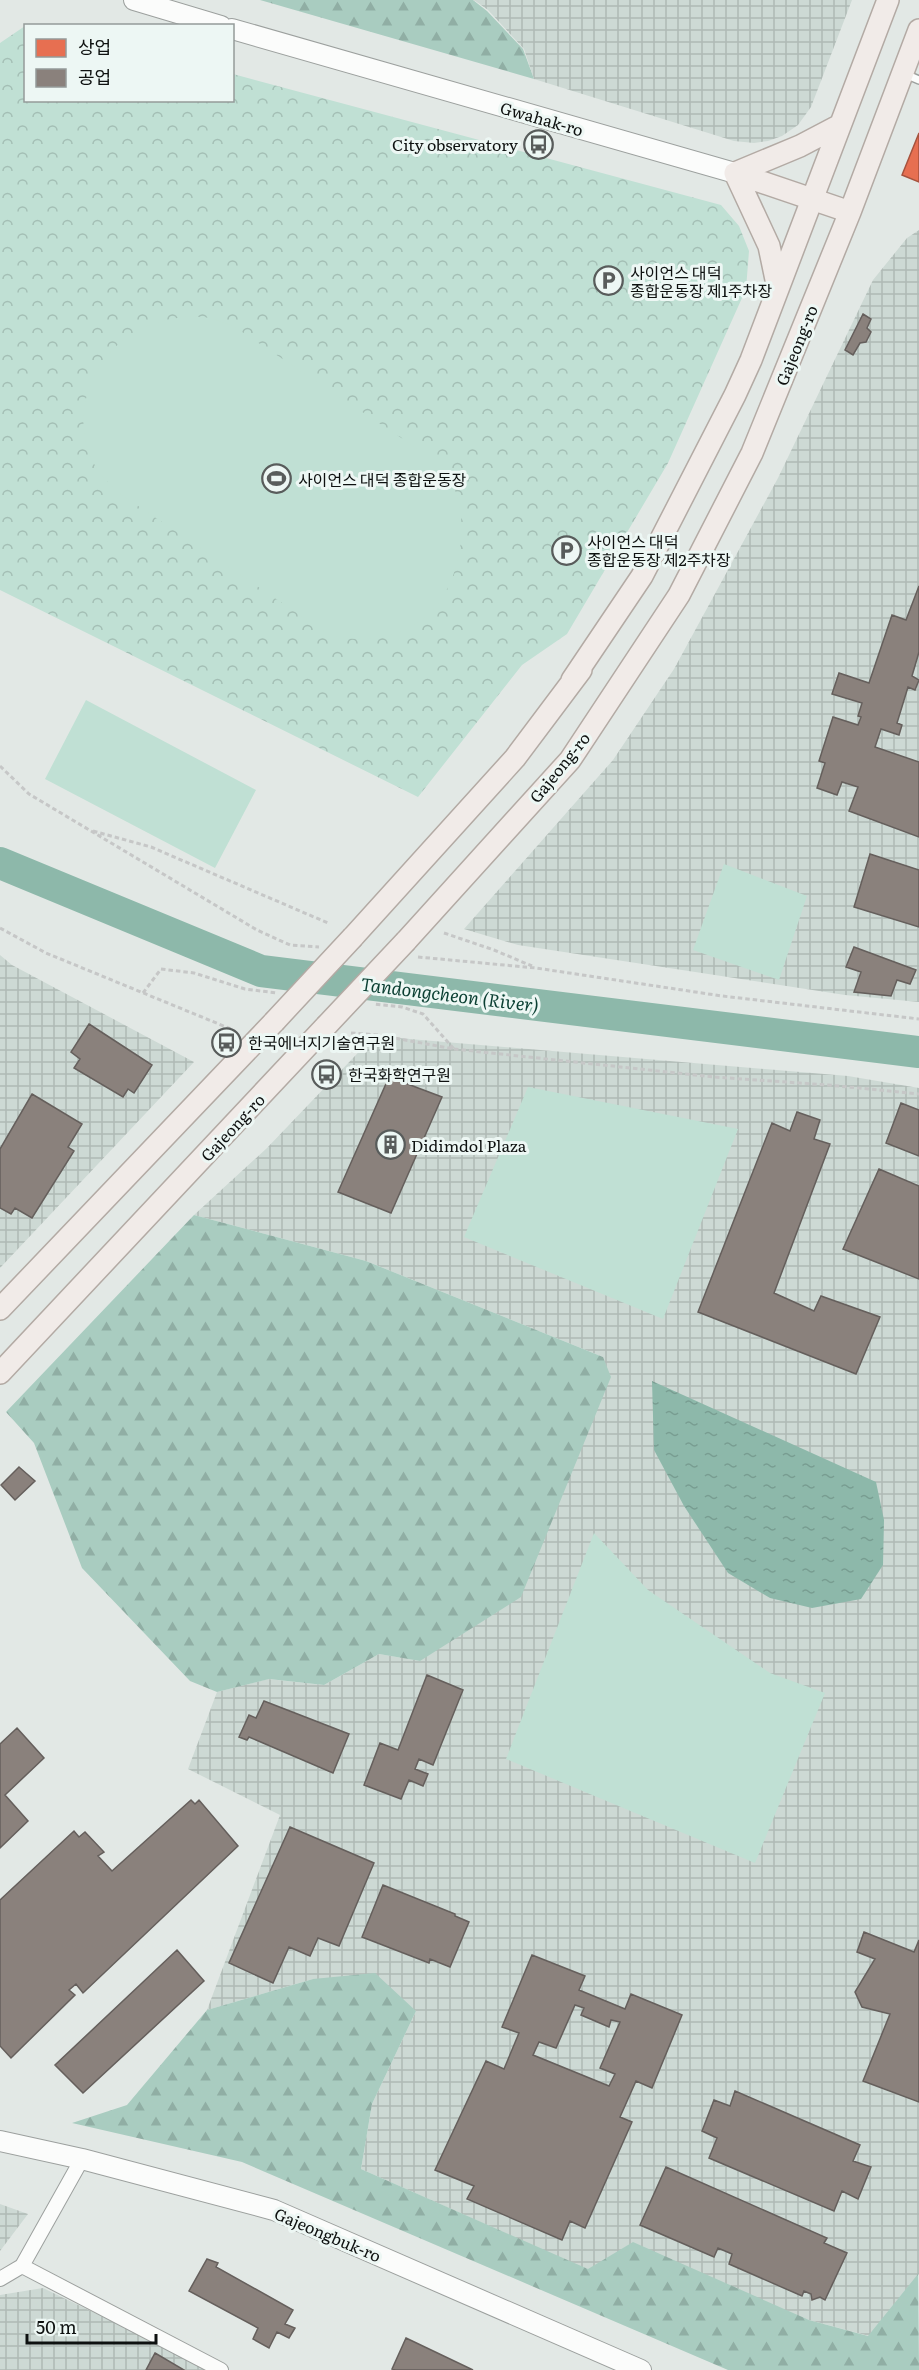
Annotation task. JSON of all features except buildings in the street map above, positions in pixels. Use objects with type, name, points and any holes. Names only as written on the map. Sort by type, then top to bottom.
[{"type":"main road","points":[[134,0],[214,24]]},
{"type":"main road","points":[[0,1309],[353,937],[515,758],[581,670],[572,680],[642,576],[735,395],[751,360],[888,0]]},
{"type":"main road","name":"Gwahak-ro","points":[[234,30],[735,173],[850,212]]},
{"type":"main road","name":"Gajeong-ro","points":[[0,1373],[326,1026],[410,949],[570,760],[679,595],[752,453],[850,212],[911,77],[919,30]]},
{"type":"main road","points":[[778,289],[769,246],[735,173],[840,125]]},
{"type":"main road","name":"Gajeongbuk-ro","points":[[0,2141],[82,2159],[274,2210],[641,2370]]},
{"type":"street","points":[[0,2279],[22,2266],[82,2159]]},
{"type":"street","points":[[22,2266],[221,2370]]},
{"type":"path","points":[[0,766],[29,794],[257,930],[290,945],[323,948]]},
{"type":"path","points":[[86,829],[151,847],[328,924]]},
{"type":"path","points":[[0,928],[46,953],[231,1029]]},
{"type":"path","points":[[444,933],[494,950],[536,968]]},
{"type":"path","points":[[410,949],[722,996],[919,1019]]},
{"type":"path","points":[[454,1049],[714,1077],[919,1094]]},
{"type":"shaded area","points":[[474,0],[852,0],[811,107],[798,125],[782,136],[754,143],[734,141],[534,79],[524,49],[488,10]]},
{"type":"shaded area","points":[[919,230],[919,1002],[845,995],[518,945],[464,929],[613,760],[674,669],[778,478],[873,280],[907,238]]},
{"type":"shaded area","points":[[0,955],[12,965],[194,1062],[0,1268]]},
{"type":"shaded area","name":"한국화학연구원","points":[[374,1036],[848,1076],[919,1088],[919,2274],[869,2336],[809,2320],[588,2270],[361,2169],[372,2104],[416,2011],[313,1979],[207,2010],[280,1815],[188,1769],[217,1692],[268,1679],[324,1685],[379,1654],[420,1661],[603,1357],[366,1261],[194,1215],[267,1148]]},
{"type":"shaded area","points":[[0,2204],[28,2214],[0,2251]]},
{"type":"shaded area","points":[[43,2288],[155,2342],[206,2370],[0,2370],[0,2295]]},
{"type":"green space","points":[[260,0],[473,0],[487,11],[523,49],[534,79]]},
{"type":"green space","points":[[24,27],[24,102],[234,102],[234,74],[721,205],[739,226],[749,251],[746,289],[668,463],[567,634],[522,665],[418,797],[0,590],[0,43]]},
{"type":"green space","name":"사이언스 대덕 종합운동장","points":[[190,316],[211,318],[233,326],[427,455],[444,470],[454,487],[460,507],[462,529],[460,550],[446,591],[434,608],[420,621],[399,632],[377,638],[355,639],[331,636],[116,491],[99,472],[91,458],[85,439],[83,420],[86,400],[101,364],[128,336],[156,323]]},
{"type":"green space","points":[[86,700],[256,790],[215,868],[45,779]]},
{"type":"green space","points":[[724,864],[807,896],[779,980],[693,950]]},
{"type":"green space","points":[[528,1087],[738,1129],[663,1319],[464,1237]]},
{"type":"green space","points":[[194,1215],[366,1261],[603,1357],[611,1377],[521,1597],[420,1661],[379,1654],[324,1685],[269,1679],[217,1692],[190,1681],[82,1568],[34,1443],[6,1412]]},
{"type":"green space","points":[[594,1533],[648,1590],[770,1673],[825,1693],[755,1863],[506,1759]]},
{"type":"green space","points":[[375,1973],[416,2011],[372,2104],[361,2169],[588,2269],[633,2242],[809,2320],[868,2336],[918,2274],[919,2370],[728,2370],[242,2162],[72,2123],[127,2105],[207,2010],[313,1979]]},
{"type":"water","points":[[652,1381],[876,1482],[884,1520],[883,1565],[861,1599],[812,1608],[770,1598],[728,1573],[684,1506],[654,1450]]},
{"type":"waterway","name":"Tandongcheon (River)","points":[[0,863],[261,971],[919,1052]]},
{"type":"place","name":"City observatory","points":[[539,144]]},
{"type":"place","name":"사이언스 대덕 종합운동장 제1주차장","points":[[609,281]]},
{"type":"place","name":"사이언스 대덕 종합운동장","points":[[277,479]]},
{"type":"place","name":"사이언스 대덕 종합운동장 제2주차장","points":[[566,550]]},
{"type":"place","name":"한국에너지기술연구원","points":[[227,1042]]},
{"type":"place","name":"한국화학연구원","points":[[327,1074]]},
{"type":"place","name":"Didimdol Plaza","points":[[390,1145]]}]
